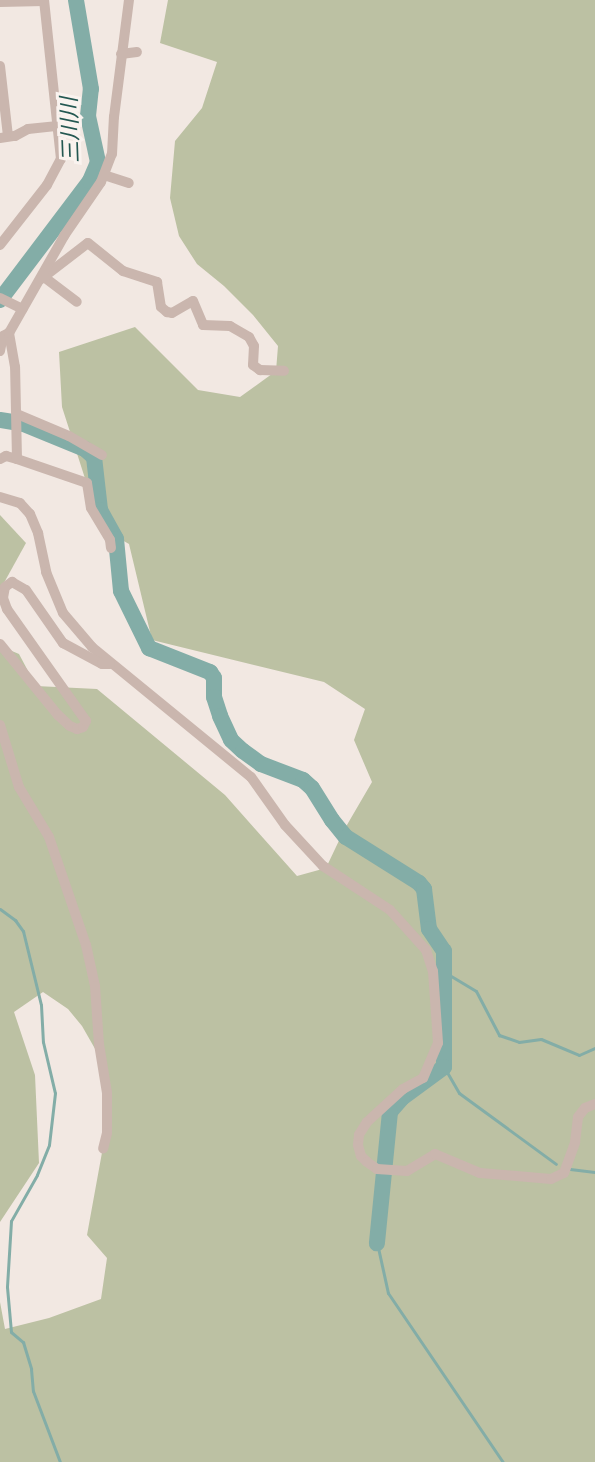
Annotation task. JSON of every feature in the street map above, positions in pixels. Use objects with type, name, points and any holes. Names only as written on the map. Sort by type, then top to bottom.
[{"type":"street","points":[[0,2],[44,0],[61,159],[57,169],[0,244]]},
{"type":"street","points":[[42,279],[104,175],[112,154],[121,54],[129,0]]},
{"type":"street","points":[[121,54],[137,52]]},
{"type":"street","points":[[0,66],[4,137],[15,136],[28,129],[58,127],[75,121]]},
{"type":"street","points":[[104,175],[129,183]]},
{"type":"street","points":[[17,459],[15,367],[9,333],[18,306],[42,279],[88,243],[123,272],[157,282],[161,307],[168,312],[172,313],[193,302],[203,325],[230,326],[249,337],[254,345],[253,365],[260,370],[284,371]]},
{"type":"street","points":[[42,279],[77,302]]},
{"type":"street","points":[[0,298],[18,306]]},
{"type":"street","points":[[0,351],[3,336],[9,333]]},
{"type":"street","points":[[17,415],[90,446],[102,455]]},
{"type":"street","points":[[0,459],[6,456],[17,459],[87,483],[91,508],[110,540],[111,548]]},
{"type":"street","points":[[0,497],[20,503],[30,514],[38,533],[46,572],[63,613],[111,664],[251,777],[285,825],[323,866],[381,904],[426,950],[433,970],[438,1043],[423,1078],[403,1089],[366,1122],[359,1135],[361,1156],[377,1168],[396,1172],[407,1171],[435,1154],[480,1173],[551,1179],[564,1173],[575,1143],[578,1117],[585,1108],[595,1104]]},
{"type":"street","points":[[0,644],[58,715],[77,729],[83,727],[86,721],[7,609],[3,598],[5,586],[12,582],[26,590],[63,643],[102,664],[111,664]]},
{"type":"street","points":[[0,725],[20,787],[50,837],[86,945],[95,986],[99,1044],[107,1094],[107,1133],[103,1149]]},
{"type":"green space","points":[[168,0],[595,0],[595,1462],[0,1462],[0,1302],[5,1329],[49,1318],[101,1299],[107,1258],[87,1235],[109,1114],[98,1054],[82,1026],[68,1009],[43,992],[14,1012],[35,1075],[39,1163],[0,1222],[0,646],[19,654],[36,686],[97,689],[225,795],[297,876],[326,868],[344,830],[372,782],[354,740],[365,709],[324,682],[152,640],[129,544],[101,528],[62,407],[59,352],[135,327],[198,390],[240,397],[276,371],[278,346],[253,315],[224,286],[197,264],[179,236],[170,198],[175,141],[202,108],[217,62],[160,43]]},
{"type":"green space","points":[[0,515],[26,543],[0,590]]},
{"type":"waterway","name":"三川川","points":[[0,300],[90,181],[98,162],[88,116],[91,89],[76,0]]},
{"type":"waterway","points":[[0,420],[24,424],[85,449],[94,457],[100,510],[116,539],[121,591],[149,648],[210,672],[214,678],[214,697],[231,740],[261,764],[303,780],[312,788],[332,820],[346,837],[419,883],[424,889],[429,929],[444,951],[444,1067],[402,1098],[390,1112],[377,1243]]},
{"type":"waterway","points":[[0,909],[15,920],[23,931],[41,1005],[43,1042],[55,1093],[49,1145],[37,1175],[11,1221],[7,1287],[11,1332],[23,1342],[31,1369],[33,1391],[60,1462]]},
{"type":"waterway","points":[[446,973],[476,991],[499,1035],[519,1042],[541,1039],[579,1055],[595,1048]]},
{"type":"waterway","points":[[444,1067],[459,1093],[556,1164]]},
{"type":"waterway","points":[[570,1169],[595,1172]]},
{"type":"waterway","points":[[377,1243],[388,1293],[503,1462]]}]
